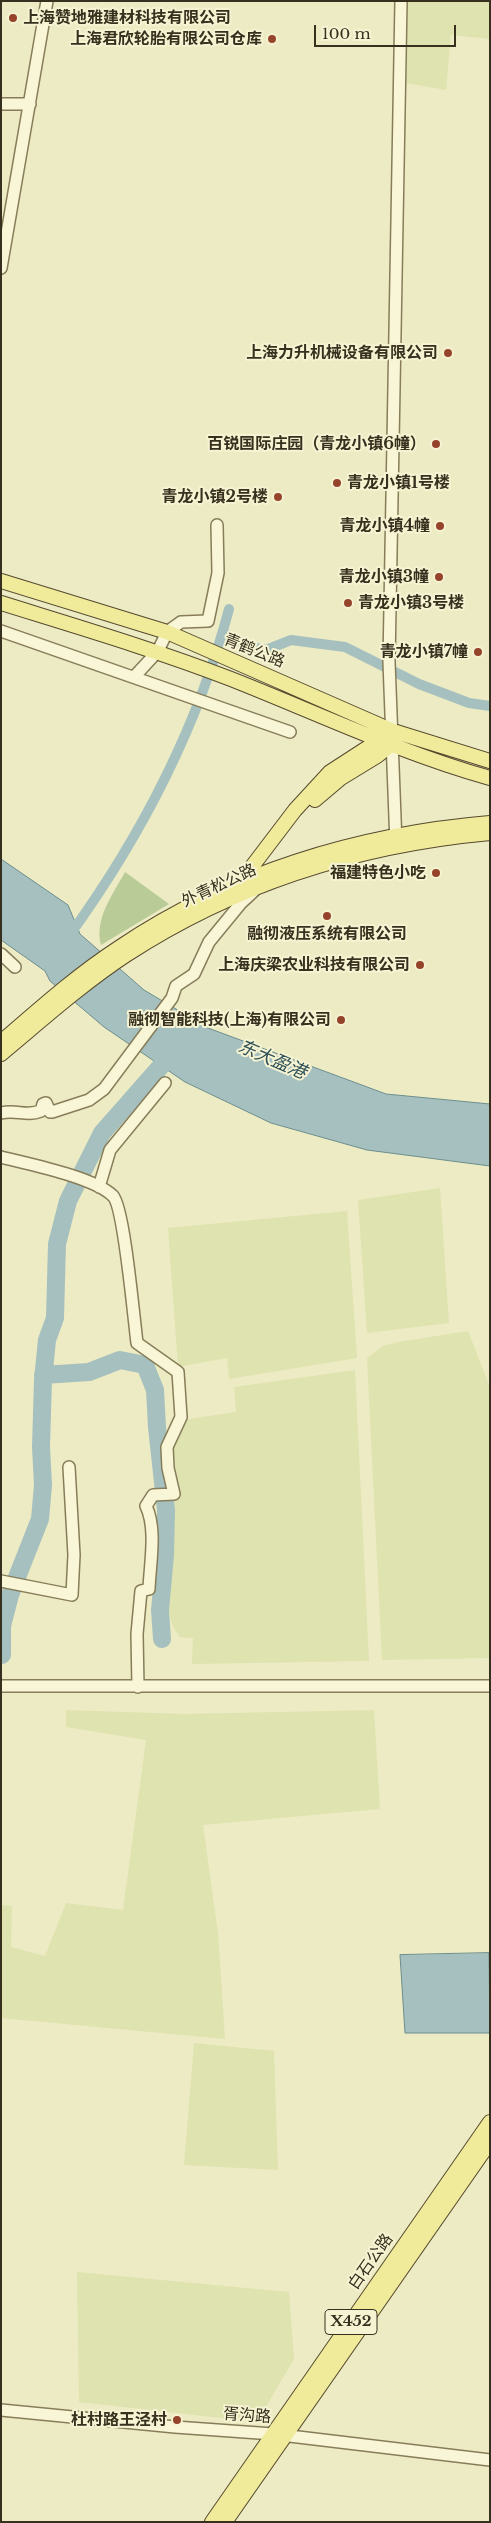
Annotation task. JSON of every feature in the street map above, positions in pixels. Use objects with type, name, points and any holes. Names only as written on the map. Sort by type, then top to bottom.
[{"type":"main road","name":"青鹤公路","points":[[1,581],[167,632],[210,652],[239,662],[388,738],[455,768],[490,778]]},
{"type":"main road","name":"青鹤公路","points":[[1,603],[158,652],[388,738],[490,761]]},
{"type":"main road","points":[[258,880],[306,807],[341,778],[377,756],[388,738]]},
{"type":"main road","points":[[240,888],[295,810],[330,772],[388,738]]},
{"type":"main road","name":"外青松公路","points":[[1,1042],[123,951],[193,904],[240,888],[326,851],[395,841],[490,823]]},
{"type":"main road","name":"外青松公路","points":[[395,841],[490,834]]},
{"type":"main road","name":"外青松公路","points":[[1,1054],[50,1007]]},
{"type":"main road","name":"白石公路","points":[[226,2522],[279,2435],[490,2122]]},
{"type":"main road","name":"白石公路","points":[[212,2522],[279,2435],[490,2142]]},
{"type":"street","points":[[1,268],[47,1]]},
{"type":"street","points":[[395,841],[388,738],[400,1]]},
{"type":"street","points":[[1,104],[30,104]]},
{"type":"street","points":[[134,678],[158,652],[167,632],[181,622],[208,621],[218,573],[217,525]]},
{"type":"street","points":[[1,631],[290,732]]},
{"type":"street","points":[[1,1113],[10,1111],[29,1115],[41,1111],[43,1104],[46,1103],[50,1112],[74,1107],[89,1100],[104,1089],[172,998],[176,986],[194,974],[216,934],[258,880]]},
{"type":"street","points":[[1,954],[15,967]]},
{"type":"street","points":[[95,1186],[110,1150],[165,1083]]},
{"type":"street","points":[[1,1157],[68,1176],[95,1186],[114,1196],[118,1206],[138,1343],[178,1372],[181,1417],[166,1447],[168,1468],[174,1494],[153,1495],[146,1506],[152,1517],[151,1551],[149,1589],[141,1590],[138,1605],[138,1686]]},
{"type":"street","points":[[4,1581],[72,1595],[74,1555],[69,1467]]},
{"type":"street","points":[[1,1686],[490,1686]]},
{"type":"street","name":"胥沟路","points":[[1,2410],[175,2428],[279,2435],[490,2460]]},
{"type":"green space","points":[[406,1],[490,1],[490,39],[451,35],[446,90],[405,83]]},
{"type":"green space","points":[[125,872],[169,904],[101,945],[100,926],[102,916]]},
{"type":"green space","points":[[440,1188],[449,1323],[367,1333],[358,1200]]},
{"type":"green space","points":[[347,1211],[357,1358],[229,1379],[227,1358],[178,1367],[168,1228]]},
{"type":"green space","points":[[468,1331],[490,1387],[490,1658],[382,1660],[367,1358],[383,1346]]},
{"type":"green space","points":[[355,1370],[369,1661],[192,1664],[193,1638],[180,1637],[172,1625],[167,1603],[171,1546],[169,1541],[174,1517],[175,1497],[169,1452],[182,1420],[236,1412],[234,1387]]},
{"type":"green space","points":[[66,1710],[184,1714],[374,1710],[380,1809],[203,1825],[218,1933],[225,2039],[1,2018],[1,1905],[12,1906],[11,1947],[45,1956],[66,1903],[123,1910],[146,1740],[66,1727]]},
{"type":"green space","points":[[194,2043],[274,2051],[278,2170],[184,2165]]},
{"type":"green space","points":[[77,2272],[289,2292],[294,2359],[257,2422],[79,2402]]},
{"type":"water","name":"东大盈港","points":[[1,859],[68,905],[80,934],[144,990],[208,1028],[386,1094],[490,1104],[490,1166],[367,1150],[271,1123],[185,1082],[104,1027],[50,981],[45,971],[1,940]]},
{"type":"water","points":[[489,1953],[490,2033],[405,2033],[400,1955]]},
{"type":"waterway","points":[[69,936],[120,860],[164,780],[201,696],[229,609]]},
{"type":"waterway","points":[[223,633],[247,646],[266,650],[291,640],[345,647],[419,684],[469,703],[490,706]]},
{"type":"waterway","points":[[2,1655],[2,1626],[10,1595],[40,1519],[43,1485],[41,1447],[43,1380],[47,1340],[55,1318],[57,1244],[68,1201],[102,1133],[161,1066]]},
{"type":"waterway","points":[[43,1375],[89,1372],[120,1360],[145,1365],[155,1390],[166,1510],[165,1555],[160,1610],[162,1639]]},
{"type":"place","name":"上海赞地雅建材科技有限公司","points":[[13,18]]},
{"type":"place","name":"上海君欣轮胎有限公司仓库","points":[[272,39]]},
{"type":"place","name":"上海力升机械设备有限公司","points":[[448,353]]},
{"type":"place","name":"百锐国际庄园（青龙小镇6幢）","points":[[436,444]]},
{"type":"place","name":"青龙小镇1号楼","points":[[337,483]]},
{"type":"place","name":"青龙小镇2号楼","points":[[278,497]]},
{"type":"place","name":"青龙小镇4幢","points":[[440,526]]},
{"type":"place","name":"青龙小镇3幢","points":[[439,577]]},
{"type":"place","name":"青龙小镇3号楼","points":[[348,603]]},
{"type":"place","name":"青龙小镇7幢","points":[[478,652]]},
{"type":"place","name":"福建特色小吃","points":[[436,873]]},
{"type":"place","name":"融彻液压系统有限公司","points":[[327,916]]},
{"type":"place","name":"上海庆梁农业科技有限公司","points":[[420,965]]},
{"type":"place","name":"融彻智能科技(上海)有限公司","points":[[341,1020]]},
{"type":"place","name":"杜村路王泾村","points":[[177,2420]]}]
